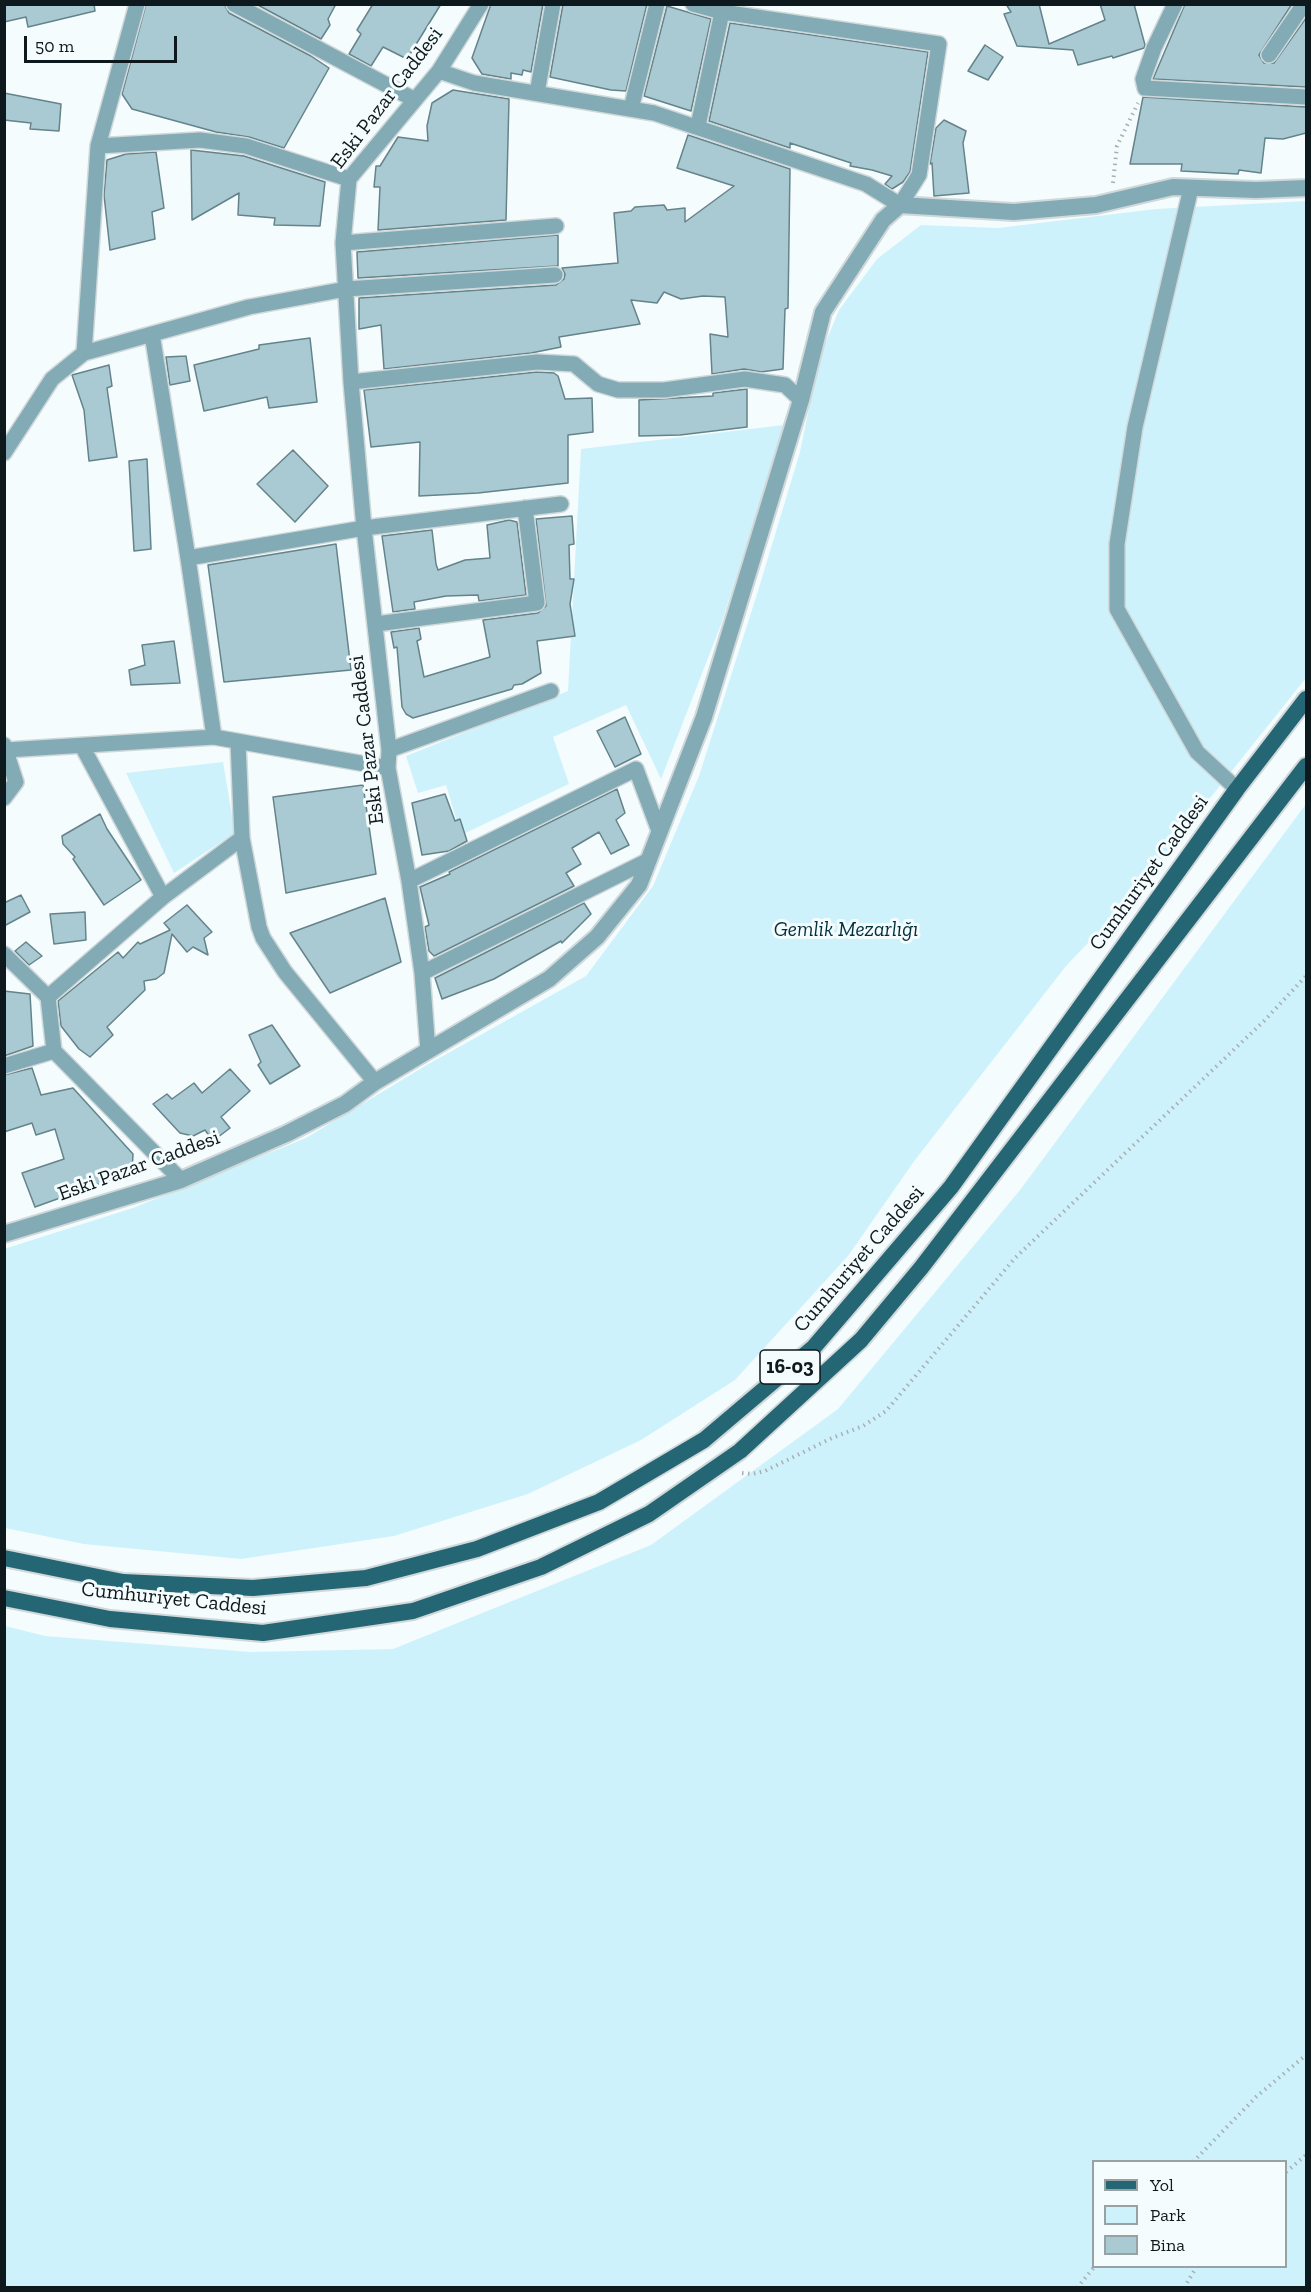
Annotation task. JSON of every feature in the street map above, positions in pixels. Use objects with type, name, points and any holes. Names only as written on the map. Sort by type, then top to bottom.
[{"type":"main road","name":"Cumhuriyet Caddesi","points":[[4,1558],[123,1582],[253,1588],[366,1578],[477,1549],[599,1502],[704,1440],[814,1347],[951,1187],[1237,789],[1306,699]]},
{"type":"main road","name":"Cumhuriyet Caddesi","points":[[4,1598],[110,1619],[263,1634],[413,1611],[542,1567],[649,1514],[740,1451],[861,1340],[921,1268],[1306,766]]},
{"type":"street","points":[[84,353],[98,146],[138,4]]},
{"type":"street","points":[[234,4],[415,100]]},
{"type":"street","name":"Eski Pazar Caddesi","points":[[4,1234],[181,1180],[286,1134],[345,1104],[375,1082],[428,1051],[422,973],[409,881],[388,768],[389,750],[364,528],[351,382],[343,243],[350,179],[439,71],[481,4]]},
{"type":"street","points":[[537,93],[553,4]]},
{"type":"street","points":[[631,109],[657,4]]},
{"type":"street","points":[[428,1051],[549,979],[597,938],[639,885],[704,717],[801,400],[824,312],[883,220],[900,205],[919,175],[939,44],[722,12],[693,4]]},
{"type":"street","points":[[1175,4],[1154,48],[1143,79],[1146,88],[1306,97]]},
{"type":"street","points":[[1269,55],[1304,4]]},
{"type":"street","points":[[698,126],[722,12]]},
{"type":"street","points":[[439,71],[474,83],[654,112],[866,184],[900,205],[1014,212],[1111,201],[1173,187],[1256,190],[1306,188]]},
{"type":"street","points":[[98,146],[200,140],[246,146],[350,179]]},
{"type":"street","points":[[1191,188],[1135,427],[1117,544],[1117,609],[1197,752],[1237,789]]},
{"type":"street","points":[[343,243],[556,226]]},
{"type":"street","points":[[4,453],[52,379],[84,353],[249,308],[346,289],[555,274]]},
{"type":"street","points":[[152,334],[214,737]]},
{"type":"street","points":[[351,382],[537,362],[574,364],[598,384],[618,390],[664,390],[744,379],[785,385],[801,400]]},
{"type":"street","points":[[188,558],[364,528],[561,504]]},
{"type":"street","points":[[376,624],[537,603],[525,508]]},
{"type":"street","points":[[389,750],[551,691]]},
{"type":"street","points":[[4,798],[16,782],[5,748],[82,746],[214,737],[388,768]]},
{"type":"street","points":[[238,742],[242,838],[259,927],[268,948],[285,972],[375,1082]]},
{"type":"street","points":[[82,746],[163,897]]},
{"type":"street","points":[[409,881],[636,769],[659,831]]},
{"type":"street","points":[[48,997],[163,897],[242,838]]},
{"type":"street","points":[[422,973],[649,860]]},
{"type":"street","points":[[4,954],[48,997],[54,1051],[181,1180]]},
{"type":"street","points":[[4,1066],[54,1051]]},
{"type":"path","points":[[1111,201],[1117,146],[1146,88]]},
{"type":"path","points":[[714,1470],[753,1474],[765,1471],[863,1426],[886,1411],[1015,1258],[1264,1021],[1306,976]]},
{"type":"path","points":[[1195,2160],[1256,2097],[1306,2055]]},
{"type":"path","points":[[1287,2171],[1306,2156]]},
{"type":"path","points":[[1077,2288],[1093,2268]]},
{"type":"path","points":[[1184,2288],[1196,2268]]},
{"type":"green space","name":"Gemlik Mezarlığı","points":[[1306,201],[1306,678],[1127,902],[1066,966],[915,1160],[848,1256],[735,1380],[641,1440],[528,1494],[394,1536],[241,1559],[84,1544],[5,1528],[4,1249],[133,1208],[306,1138],[425,1066],[586,976],[653,886],[699,776],[758,591],[800,452],[819,358],[839,310],[877,259],[921,225],[998,228],[1156,209]]},
{"type":"green space","points":[[784,425],[722,622],[661,779],[626,705],[553,737],[569,784],[461,835],[446,785],[418,793],[406,756],[568,691],[581,449]]},
{"type":"green space","points":[[223,762],[235,833],[174,873],[126,773]]},
{"type":"green space","points":[[1306,804],[1306,2287],[5,2287],[5,1626],[45,1636],[251,1652],[393,1649],[651,1545],[838,1409],[1020,1190]]},
{"type":"building","points":[[4,4],[94,4],[95,11],[28,27],[26,17],[4,22]]},
{"type":"building","points":[[146,4],[224,4],[229,13],[311,56],[329,68],[284,148],[249,137],[216,132],[132,109],[122,94]]},
{"type":"building","points":[[256,4],[336,4],[328,19],[330,25],[321,39]]},
{"type":"building","points":[[373,4],[441,4],[407,59],[383,47],[371,66],[349,54],[361,34],[357,30]]},
{"type":"building","points":[[491,4],[543,4],[531,72],[523,70],[522,75],[511,73],[511,79],[482,74],[472,58]]},
{"type":"building","points":[[563,4],[647,4],[626,91],[550,77]]},
{"type":"building","points":[[1006,4],[1039,4],[1049,44],[1105,20],[1100,4],[1134,4],[1145,45],[1144,48],[1113,58],[1112,56],[1078,65],[1073,50],[1017,46],[1004,14],[1011,12]]},
{"type":"building","points":[[1185,4],[1292,4],[1259,55],[1264,63],[1274,63],[1306,18],[1306,87],[1153,79]]},
{"type":"building","points":[[667,6],[711,19],[691,111],[644,96]]},
{"type":"building","points":[[730,23],[928,52],[910,172],[903,182],[892,189],[885,184],[892,176],[850,166],[851,163],[790,143],[790,148],[709,121]]},
{"type":"building","points":[[985,45],[1003,57],[988,80],[968,71]]},
{"type":"building","points":[[453,90],[509,99],[506,220],[378,230],[380,187],[374,187],[376,166],[380,166],[398,137],[428,141],[427,126],[432,103]]},
{"type":"building","points":[[4,93],[61,104],[59,131],[30,129],[31,123],[4,120]]},
{"type":"building","points":[[1143,97],[1306,107],[1306,133],[1283,139],[1265,138],[1261,173],[1239,170],[1238,174],[1181,171],[1182,164],[1130,164]]},
{"type":"building","points":[[944,120],[966,131],[963,143],[969,193],[934,196],[932,163],[930,164],[936,128]]},
{"type":"building","points":[[688,135],[790,169],[788,308],[785,309],[783,369],[761,372],[744,369],[712,374],[710,334],[728,337],[725,297],[703,296],[681,299],[664,292],[657,303],[631,300],[640,324],[559,337],[561,347],[531,353],[384,369],[381,325],[359,329],[359,298],[556,285],[564,279],[565,274],[562,268],[618,263],[614,213],[631,211],[635,207],[664,205],[667,210],[685,208],[685,222],[734,186],[677,168]]},
{"type":"building","points":[[191,150],[244,156],[325,182],[320,226],[274,225],[275,218],[238,215],[239,193],[192,220]]},
{"type":"building","points":[[156,152],[164,208],[152,212],[155,239],[110,250],[104,195],[107,160],[126,154]]},
{"type":"building","points":[[558,235],[558,266],[358,278],[357,252]]},
{"type":"building","points":[[310,338],[317,402],[269,408],[267,397],[204,411],[194,365],[259,349],[259,345]]},
{"type":"building","points":[[186,356],[190,381],[170,385],[166,357]]},
{"type":"building","points":[[109,365],[112,386],[107,388],[117,457],[89,461],[84,410],[72,375]]},
{"type":"building","points":[[537,372],[554,373],[558,376],[565,399],[592,398],[593,432],[568,435],[568,483],[478,493],[419,496],[420,442],[371,447],[364,390]]},
{"type":"building","points":[[747,389],[747,427],[680,435],[639,436],[639,400],[713,396],[713,393]]},
{"type":"building","points":[[293,450],[328,486],[295,522],[257,484]]},
{"type":"building","points":[[147,459],[151,549],[134,551],[129,461]]},
{"type":"building","points":[[572,516],[574,544],[569,545],[570,579],[574,579],[570,604],[575,636],[537,641],[541,673],[522,684],[514,685],[512,689],[413,718],[406,714],[402,707],[397,647],[394,648],[391,632],[419,628],[421,639],[417,641],[424,677],[490,657],[483,620],[538,613],[546,606],[536,519]]},
{"type":"building","points":[[509,520],[517,522],[526,595],[479,601],[478,595],[446,596],[414,602],[415,609],[393,612],[382,536],[432,530],[438,570],[465,560],[490,558],[487,525]]},
{"type":"building","points":[[336,544],[351,670],[224,682],[208,565]]},
{"type":"building","points":[[174,641],[180,683],[131,685],[129,670],[145,665],[142,645]]},
{"type":"building","points":[[625,717],[641,754],[615,767],[597,731]]},
{"type":"building","points":[[363,785],[376,874],[286,893],[273,797]]},
{"type":"building","points":[[617,789],[625,813],[616,820],[629,845],[611,854],[599,832],[572,848],[581,864],[566,873],[574,886],[434,956],[429,951],[425,927],[429,925],[420,887]]},
{"type":"building","points":[[445,794],[455,821],[460,819],[467,841],[449,851],[422,855],[412,803]]},
{"type":"building","points":[[100,814],[107,829],[141,880],[104,905],[73,859],[75,857],[63,844],[62,836]]},
{"type":"building","points":[[21,895],[30,912],[4,926],[4,903]]},
{"type":"building","points":[[385,898],[401,962],[330,993],[290,933]]},
{"type":"building","points":[[584,903],[591,914],[562,943],[561,941],[494,979],[442,999],[435,978]]},
{"type":"building","points":[[187,905],[212,932],[204,938],[208,955],[193,947],[187,952],[172,934],[164,973],[156,979],[144,981],[145,990],[107,1027],[113,1035],[90,1057],[79,1049],[61,1026],[58,1001],[118,952],[123,958],[138,942],[140,944],[170,930],[164,923]]},
{"type":"building","points":[[85,912],[86,940],[54,944],[50,914]]},
{"type":"building","points":[[26,942],[42,956],[29,965],[15,951]]},
{"type":"building","points":[[4,991],[30,994],[33,1046],[4,1056]]},
{"type":"building","points":[[272,1025],[300,1066],[270,1084],[258,1065],[261,1062],[249,1035]]},
{"type":"building","points":[[32,1068],[41,1095],[73,1088],[133,1154],[132,1172],[35,1207],[22,1173],[64,1159],[55,1129],[36,1135],[32,1123],[4,1132],[4,1075]]},
{"type":"building","points":[[230,1069],[250,1091],[221,1117],[230,1128],[213,1141],[205,1130],[193,1136],[180,1133],[153,1104],[167,1094],[172,1099],[194,1083],[202,1093]]}]
